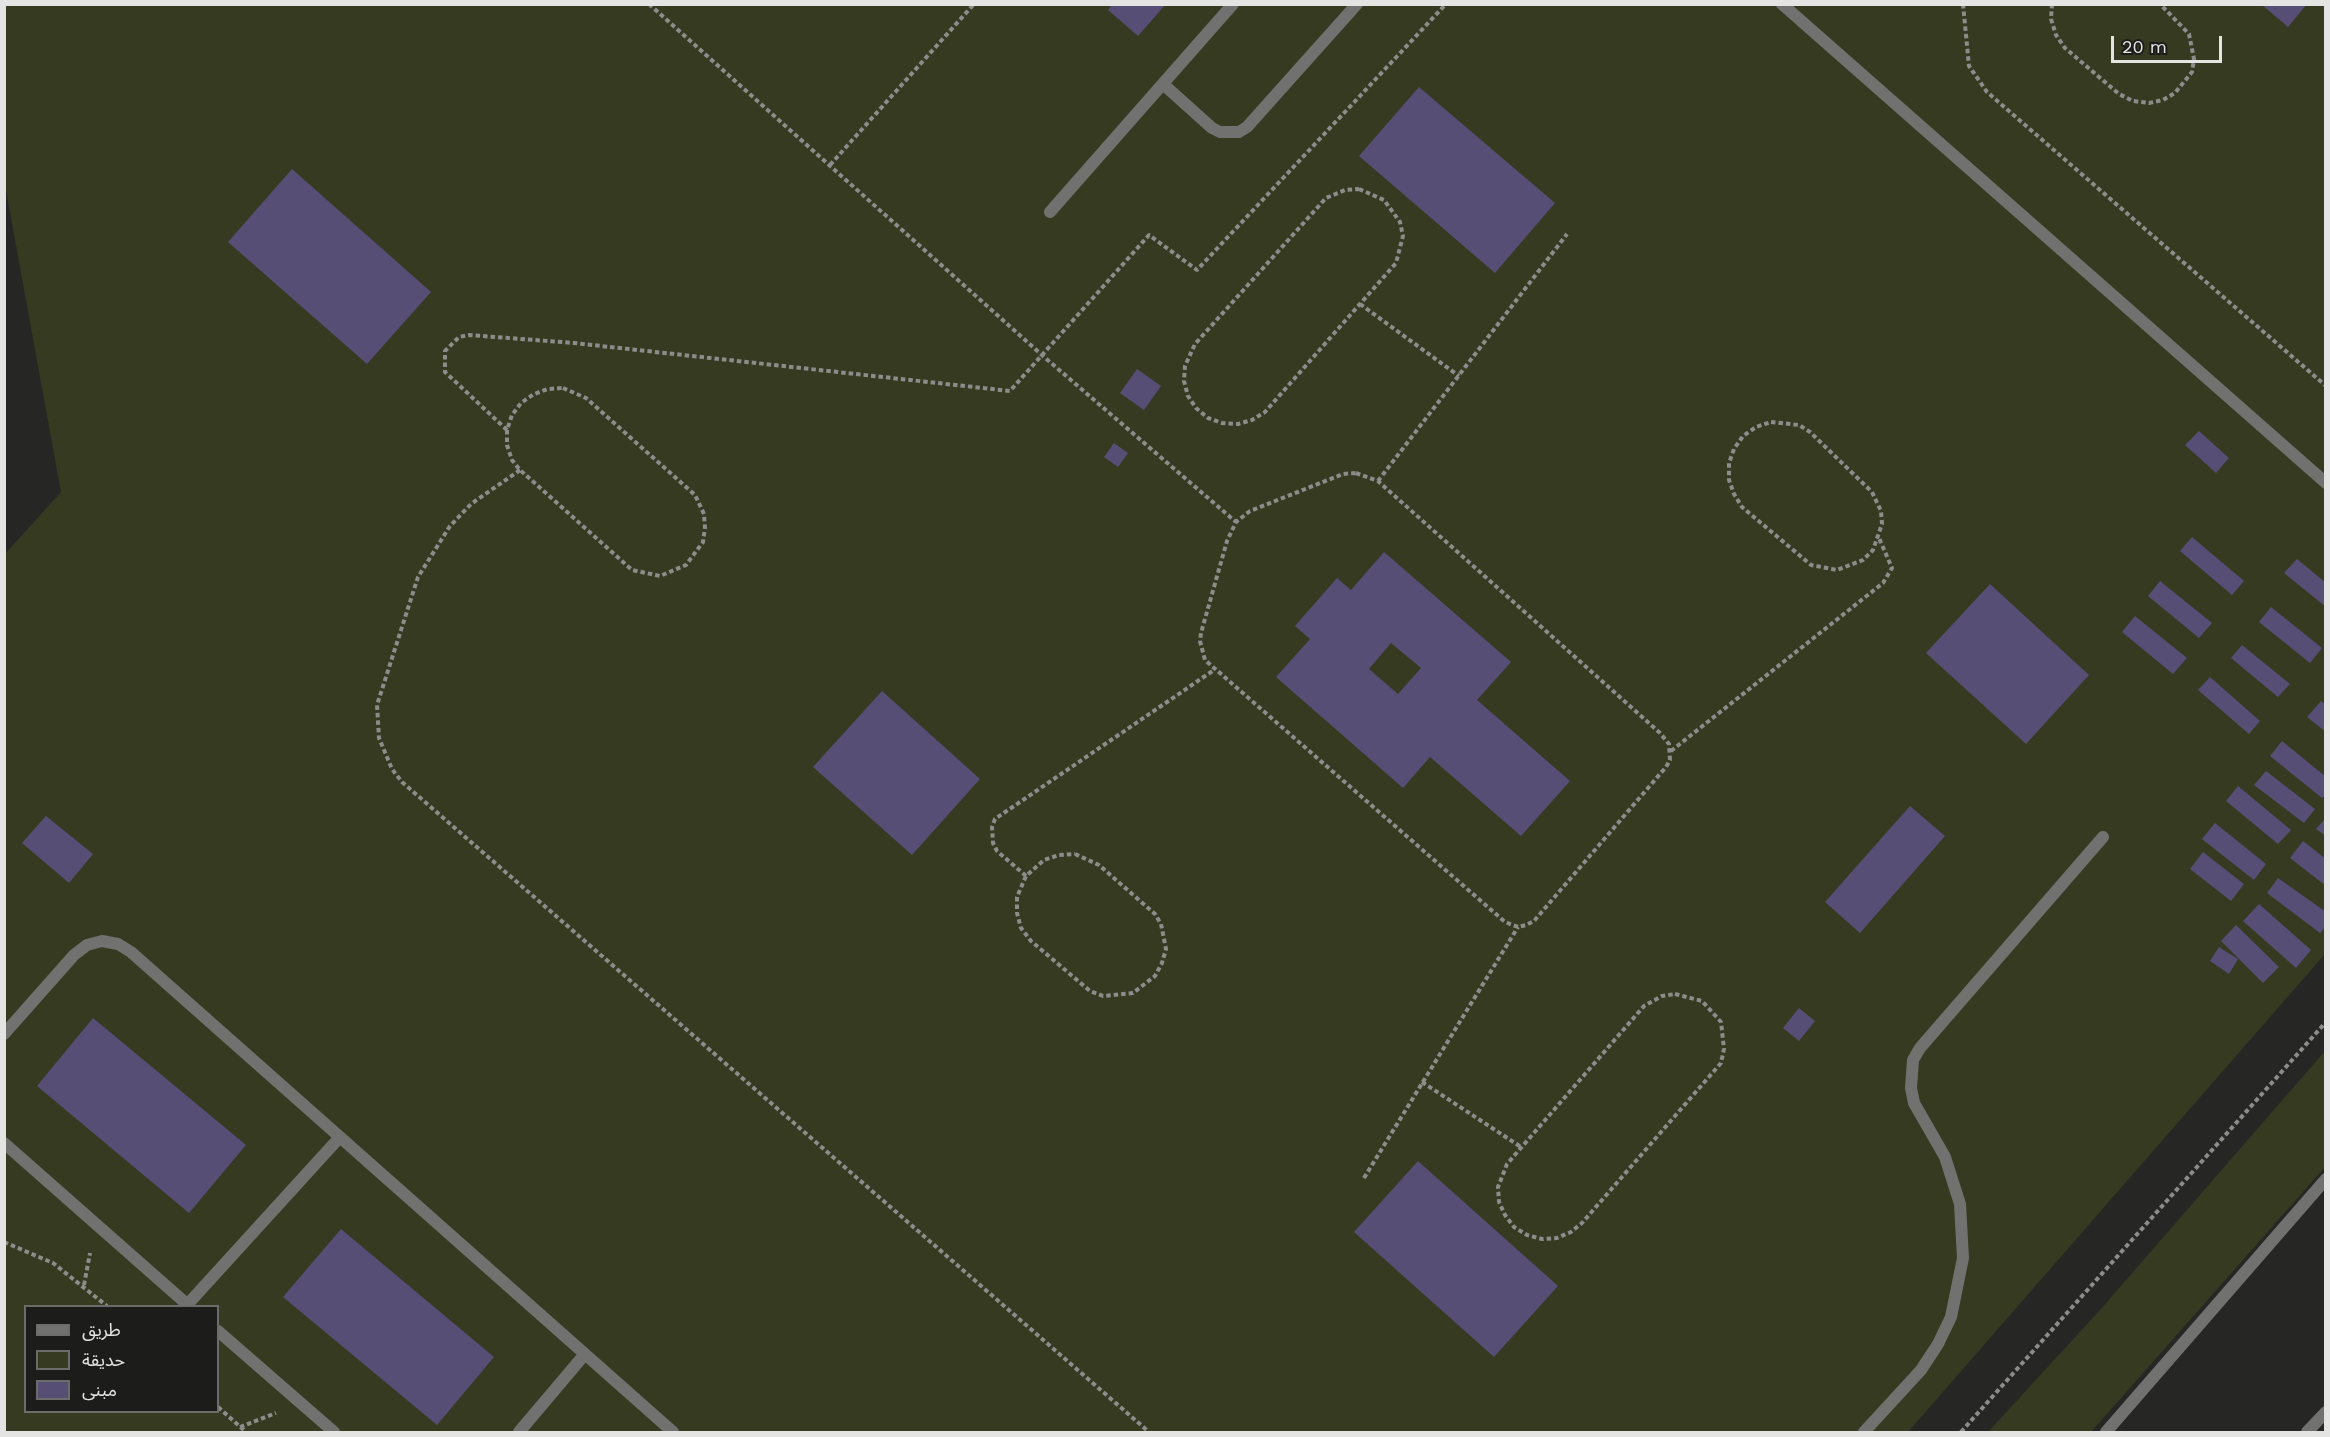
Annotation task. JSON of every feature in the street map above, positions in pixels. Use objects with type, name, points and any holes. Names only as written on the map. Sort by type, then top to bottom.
[{"type":"street","points":[[1050,212],[1233,4]]},
{"type":"street","points":[[1163,84],[1212,128],[1220,132],[1239,132],[1247,127],[1357,4]]},
{"type":"street","points":[[1782,4],[2325,483]]},
{"type":"street","points":[[1864,1432],[1921,1370],[1938,1344],[1951,1317],[1959,1288],[1963,1258],[1964,1229],[1956,1188],[1945,1157],[1914,1103],[1911,1088],[1913,1060],[1920,1048],[2103,837]]},
{"type":"street","points":[[4,1034],[80,950],[102,941],[118,944],[131,952],[673,1432]]},
{"type":"street","points":[[189,1305],[340,1137]]},
{"type":"street","points":[[4,1143],[187,1305]]},
{"type":"street","points":[[2106,1432],[2325,1179]]},
{"type":"street","points":[[219,1332],[334,1432]]},
{"type":"street","points":[[519,1432],[585,1354]]},
{"type":"street","points":[[2307,1432],[2325,1412]]},
{"type":"path","points":[[649,4],[1043,356],[1236,522]]},
{"type":"path","points":[[830,165],[974,4]]},
{"type":"path","points":[[507,430],[445,372],[445,351],[459,337],[469,334],[574,344],[1010,391],[1149,235],[1197,270],[1446,4]]},
{"type":"path","points":[[1963,4],[1969,66],[1987,92],[2325,386]]},
{"type":"path","points":[[2052,4],[2051,20],[2056,35],[2065,48],[2119,94],[2133,101],[2149,103],[2163,100],[2175,93],[2185,83],[2194,59],[2189,34],[2160,4]]},
{"type":"path","points":[[1359,189],[1384,200],[1394,210],[1403,236],[1396,263],[1360,304],[1265,412],[1252,420],[1222,423],[1208,418],[1196,408],[1188,396],[1184,381],[1185,366],[1195,344],[1326,198],[1345,190],[1359,189]]},
{"type":"path","points":[[1378,481],[1567,234]]},
{"type":"path","points":[[1360,304],[1459,376]]},
{"type":"path","points":[[548,388],[563,388],[586,398],[695,495],[704,514],[703,542],[686,565],[674,572],[660,576],[632,570],[520,470],[512,460],[507,445],[507,430],[512,415],[521,403],[534,394],[548,388]]},
{"type":"path","points":[[1670,752],[1890,577],[1891,560],[1879,538],[1881,511],[1872,492],[1810,432],[1799,425],[1771,422],[1756,427],[1743,436],[1734,449],[1729,464],[1729,480],[1734,494],[1742,507],[1810,565],[1837,570],[1851,566],[1863,560],[1873,550],[1879,538]]},
{"type":"path","points":[[520,470],[495,485],[450,526],[418,577],[377,705],[379,738],[392,769],[402,782],[1149,1432]]},
{"type":"path","points":[[1364,1178],[1518,927],[1534,921],[1666,767],[1670,752],[1669,744],[1660,733],[1378,481],[1356,473],[1343,474],[1250,511],[1236,522],[1227,541],[1201,633],[1201,649],[1205,660],[1505,922],[1518,927]]},
{"type":"path","points":[[1026,876],[997,850],[993,843],[992,827],[996,819],[1214,670]]},
{"type":"path","points":[[1075,854],[1099,865],[1155,914],[1161,924],[1166,949],[1155,976],[1133,993],[1118,997],[1103,996],[1090,991],[1030,940],[1021,928],[1017,913],[1017,897],[1026,876],[1044,860],[1059,855],[1075,854]]},
{"type":"path","points":[[1675,994],[1689,995],[1713,1010],[1724,1035],[1721,1063],[1582,1223],[1571,1232],[1557,1238],[1542,1239],[1527,1235],[1514,1227],[1505,1215],[1499,1202],[1498,1187],[1507,1164],[1521,1147],[1644,1006],[1662,996],[1675,994]]},
{"type":"path","points":[[1961,1432],[2325,1022]]},
{"type":"path","points":[[1422,1082],[1521,1147]]},
{"type":"path","points":[[4,1242],[53,1263],[106,1305]]},
{"type":"path","points":[[240,1427],[302,1403]]},
{"type":"path","points":[[219,1408],[246,1432]]},
{"type":"green space","points":[[5,5],[2325,5],[2325,954],[1908,1432],[5,1432],[5,554],[61,492],[5,185]]},
{"type":"green space","points":[[2325,1051],[2325,1167],[2091,1432],[1988,1432],[2100,1310]]},
{"type":"building","points":[[1112,4],[1166,4],[1138,36],[1108,10]]},
{"type":"building","points":[[2261,4],[2307,4],[2288,27]]},
{"type":"building","points":[[1419,87],[1555,203],[1495,273],[1359,156]]},
{"type":"building","points":[[292,169],[431,292],[367,364],[228,242]]},
{"type":"building","points":[[1137,369],[1161,386],[1144,410],[1120,393]]},
{"type":"building","points":[[2199,431],[2229,458],[2216,473],[2185,445]]},
{"type":"building","points":[[1114,443],[1128,453],[1118,467],[1104,457]]},
{"type":"building","points":[[2192,537],[2244,581],[2232,595],[2180,551]]},
{"type":"building","points":[[1384,552],[1511,662],[1477,700],[1570,781],[1521,836],[1430,757],[1403,788],[1276,677],[1310,639],[1295,626],[1337,578],[1351,590]],"holes":[[[1391,643],[1421,668],[1398,694],[1369,669]]]},
{"type":"building","points":[[2297,559],[2326,583],[2326,607],[2284,573]]},
{"type":"building","points":[[2160,581],[2212,623],[2199,638],[2148,596]]},
{"type":"building","points":[[1990,584],[2089,675],[2026,744],[1926,653]]},
{"type":"building","points":[[2271,607],[2322,648],[2310,663],[2259,622]]},
{"type":"building","points":[[2135,616],[2187,658],[2173,674],[2122,632]]},
{"type":"building","points":[[2242,645],[2290,684],[2278,697],[2231,658]]},
{"type":"building","points":[[2210,677],[2260,721],[2249,734],[2198,690]]},
{"type":"building","points":[[882,691],[980,779],[912,855],[813,767]]},
{"type":"building","points":[[2321,701],[2326,705],[2326,732],[2307,717]]},
{"type":"building","points":[[2282,741],[2326,777],[2326,795],[2322,798],[2270,756]]},
{"type":"building","points":[[2266,771],[2315,809],[2304,823],[2254,785]]},
{"type":"building","points":[[2238,786],[2291,830],[2278,844],[2226,801]]},
{"type":"building","points":[[1910,806],[1945,836],[1860,933],[1825,902]]},
{"type":"building","points":[[46,816],[93,854],[69,883],[22,843]]},
{"type":"building","points":[[2326,818],[2326,836],[2316,829]]},
{"type":"building","points":[[2215,823],[2266,864],[2254,880],[2202,839]]},
{"type":"building","points":[[2303,841],[2326,859],[2326,886],[2290,858]]},
{"type":"building","points":[[2203,852],[2244,884],[2231,901],[2190,869]]},
{"type":"building","points":[[2278,878],[2326,912],[2326,926],[2320,933],[2267,893]]},
{"type":"building","points":[[2259,904],[2311,950],[2296,968],[2243,921]]},
{"type":"building","points":[[2236,925],[2279,967],[2263,983],[2221,941]]},
{"type":"building","points":[[2219,947],[2238,959],[2229,974],[2210,961]]},
{"type":"building","points":[[1799,1008],[1815,1021],[1799,1041],[1783,1028]]},
{"type":"building","points":[[93,1018],[246,1145],[189,1213],[37,1086]]},
{"type":"building","points":[[1418,1161],[1558,1286],[1494,1357],[1354,1232]]},
{"type":"building","points":[[341,1229],[494,1357],[437,1425],[283,1297]]}]
